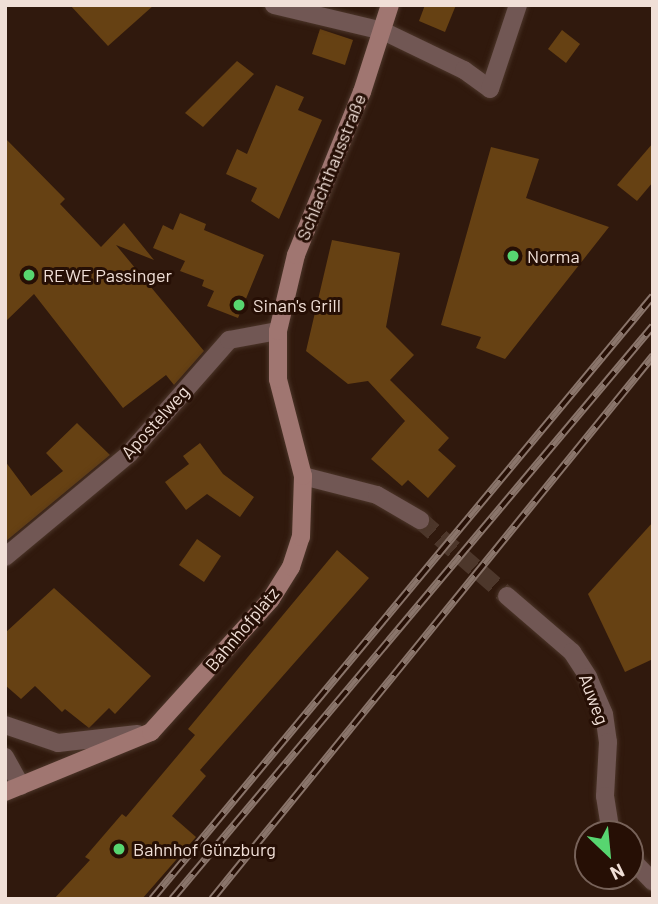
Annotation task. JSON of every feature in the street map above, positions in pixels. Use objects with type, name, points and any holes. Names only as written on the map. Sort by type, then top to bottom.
[{"type":"main road","name":"Schlachthausstraße","points":[[278,331],[296,256],[383,31],[390,5]]},
{"type":"main road","name":"Bahnhofplatz","points":[[13,789],[151,732],[271,599],[291,567],[300,537],[303,476],[278,379],[278,331]]},
{"type":"street","points":[[274,5],[304,8],[383,31],[464,70],[490,89],[518,5]]},
{"type":"street","name":"Apostelweg","points":[[5,557],[129,454],[229,341],[278,331]]},
{"type":"street","points":[[303,476],[377,495],[420,520]]},
{"type":"street","name":"Auweg","points":[[507,596],[572,652],[588,677],[604,714],[608,742],[605,796],[609,820]]},
{"type":"street","points":[[5,725],[58,743],[151,732]]},
{"type":"street","points":[[5,757],[13,789]]},
{"type":"building","points":[[70,5],[154,5],[108,46]]},
{"type":"building","points":[[425,5],[456,5],[445,32],[419,21]]},
{"type":"building","points":[[320,29],[353,40],[345,65],[312,54]]},
{"type":"building","points":[[562,30],[580,44],[566,63],[548,49]]},
{"type":"building","points":[[237,61],[254,74],[203,127],[185,113]]},
{"type":"building","points":[[276,85],[304,97],[298,110],[322,120],[279,219],[251,201],[257,188],[226,174],[237,149],[247,154]]},
{"type":"building","points":[[5,138],[65,199],[60,204],[101,247],[124,223],[154,260],[116,245],[204,351],[174,385],[166,375],[123,408],[34,294],[5,322]]},
{"type":"building","points":[[653,143],[653,182],[637,201],[617,185]]},
{"type":"building","points":[[491,147],[539,159],[526,198],[609,227],[505,359],[476,348],[481,337],[441,325]]},
{"type":"building","points":[[180,213],[206,224],[204,230],[264,255],[238,318],[207,306],[214,291],[202,286],[204,280],[180,271],[185,261],[153,248],[163,225],[173,230]]},
{"type":"building","points":[[332,240],[400,253],[386,327],[414,355],[390,380],[449,438],[438,450],[456,466],[428,498],[408,480],[402,486],[371,459],[405,421],[368,381],[348,384],[306,351]]},
{"type":"building","points":[[77,423],[110,455],[5,542],[5,461],[31,496],[63,471],[46,453]]},
{"type":"building","points":[[200,443],[223,474],[254,497],[240,517],[207,494],[186,510],[165,482],[189,464],[183,456]]},
{"type":"building","points":[[653,522],[653,659],[625,672],[588,594]]},
{"type":"building","points":[[197,539],[221,556],[204,582],[179,565]]},
{"type":"building","points":[[337,550],[369,578],[200,770],[206,776],[172,816],[196,837],[142,899],[54,899],[90,860],[85,857],[122,814],[126,817],[195,735],[188,729]]},
{"type":"building","points":[[54,588],[151,676],[115,714],[109,708],[89,728],[65,709],[62,712],[35,686],[21,699],[5,685],[5,633]]},
{"type":"tunnel","points":[[420,520],[507,596]]},
{"type":"railway","points":[[152,899],[653,296]]},
{"type":"railway","points":[[172,899],[653,326]]},
{"type":"railway","points":[[212,899],[653,356]]},
{"type":"place","name":"Norma","points":[[513,256]]},
{"type":"place","name":"REWE Passinger","points":[[29,275]]},
{"type":"place","name":"Sinan's Grill","points":[[239,305]]},
{"type":"place","name":"Bahnhof Günzburg","points":[[119,849]]}]
